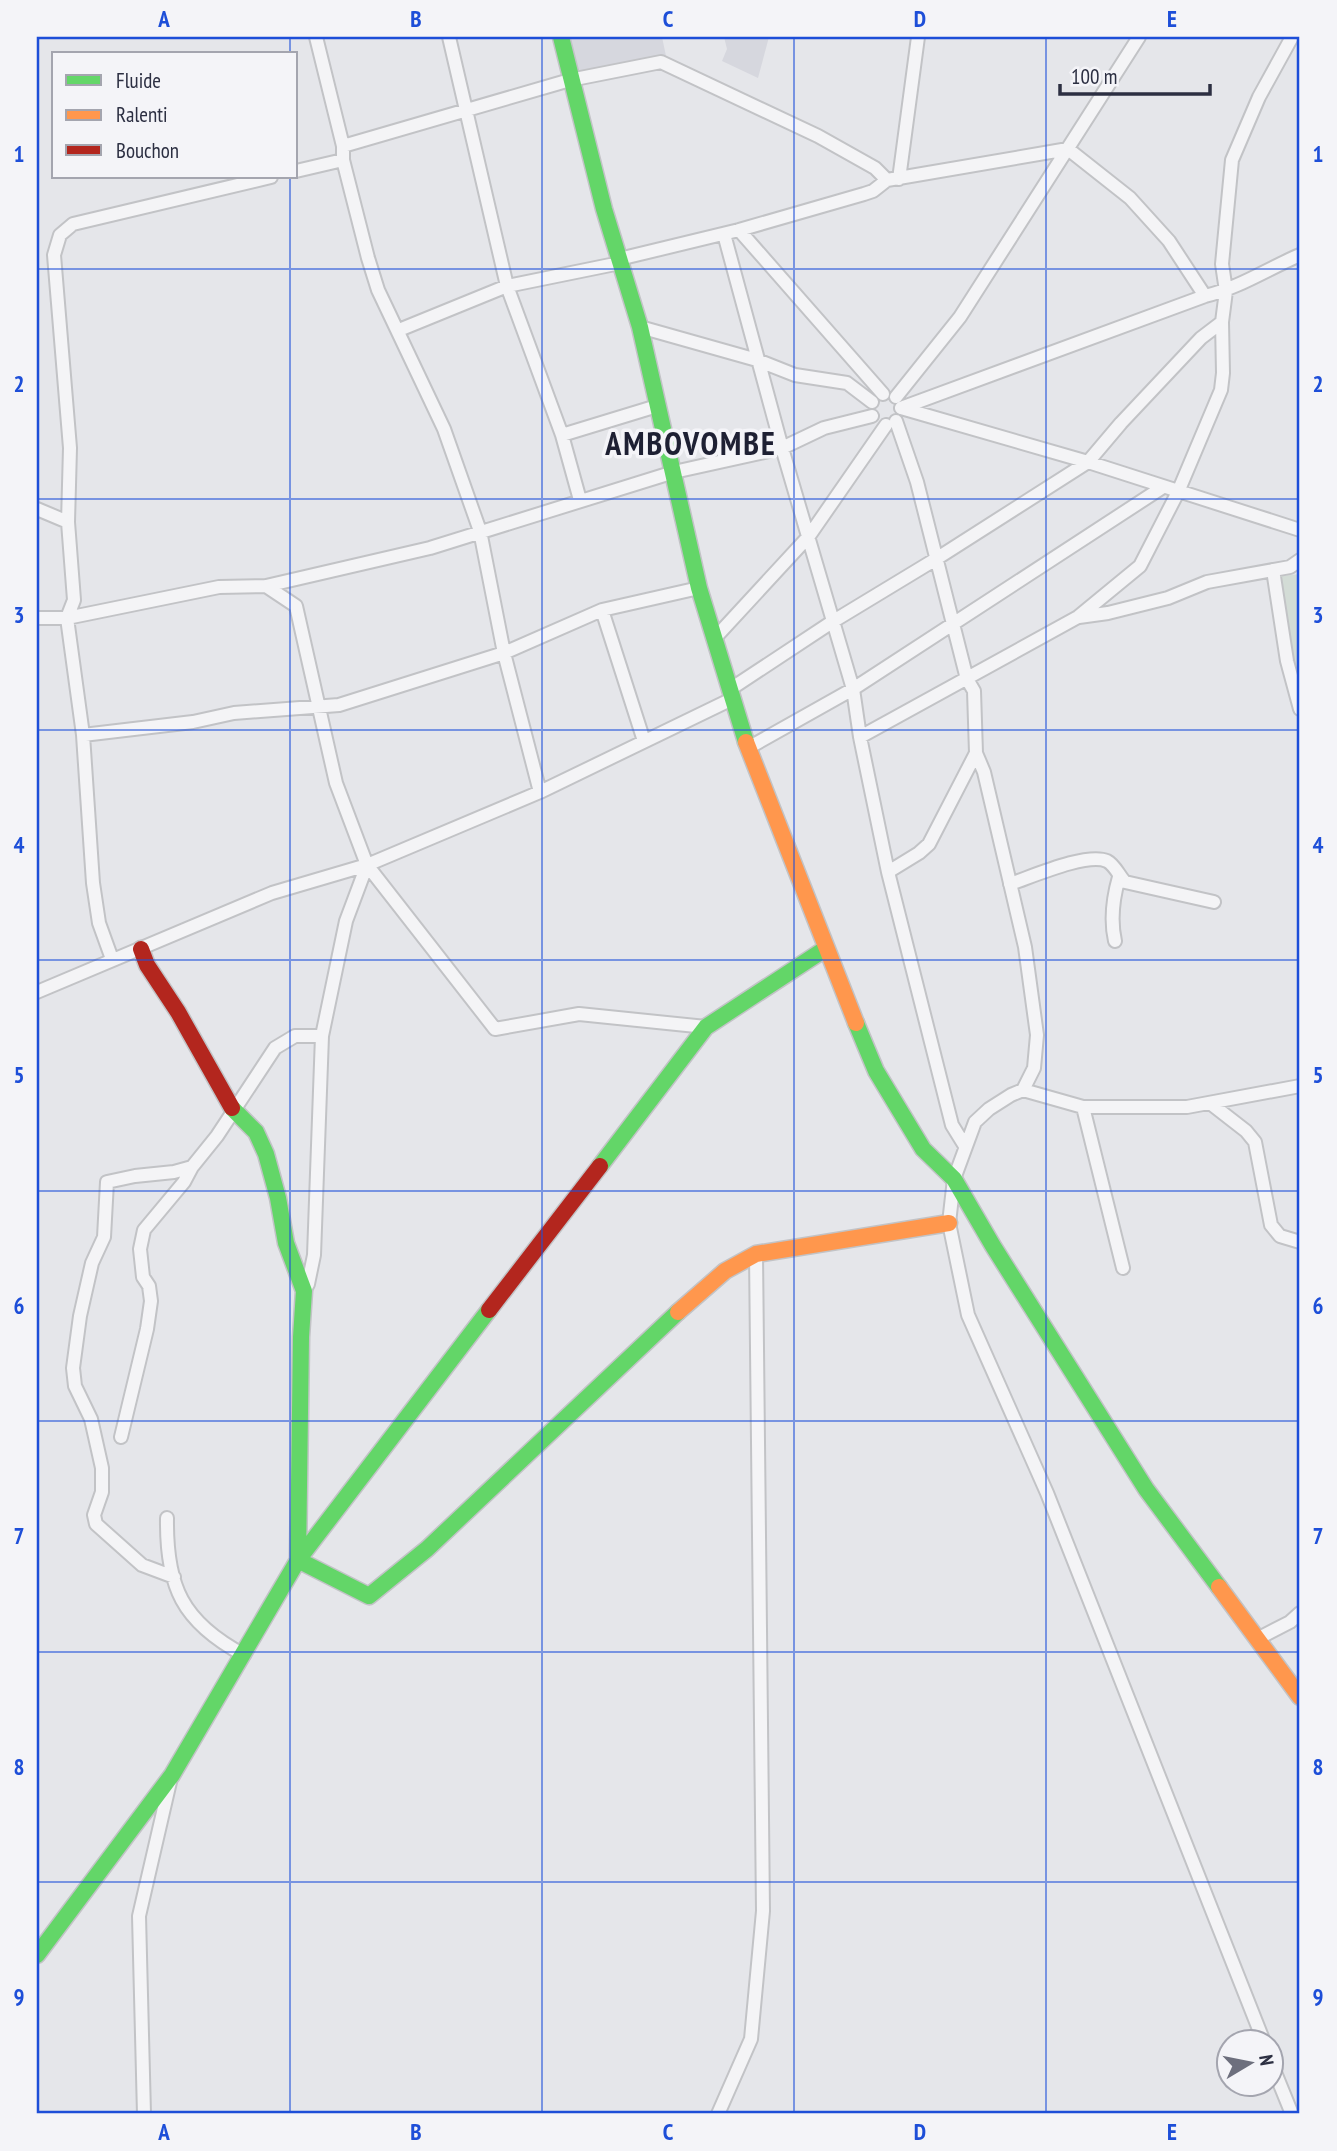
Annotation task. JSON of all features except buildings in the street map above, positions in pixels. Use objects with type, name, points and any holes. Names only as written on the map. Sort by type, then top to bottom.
[{"type":"street","points":[[316,37],[368,258],[387,311],[444,429],[480,531],[504,653],[540,792]]},
{"type":"street","points":[[449,37],[507,286],[562,435],[580,500]]},
{"type":"street","points":[[561,37],[619,261],[640,327],[699,588],[730,694],[825,948],[876,1071],[923,1149],[954,1179],[993,1246],[1146,1489],[1300,1696]]},
{"type":"street","points":[[893,179],[918,37]]},
{"type":"street","points":[[888,400],[960,317],[1139,37]]},
{"type":"street","points":[[860,737],[1078,617],[1140,566],[1178,492],[1221,390],[1222,322],[1226,291],[1222,264],[1232,160],[1259,97],[1292,37]]},
{"type":"street","points":[[298,170],[467,109],[570,80],[661,62],[818,136],[893,179]]},
{"type":"street","points":[[398,330],[507,286],[739,230],[873,191],[893,179],[1068,149],[1130,198],[1169,241],[1205,296]]},
{"type":"street","points":[[113,958],[99,923],[93,883],[83,735],[67,618],[74,600],[68,522],[70,448],[54,255],[60,234],[73,224],[267,178]]},
{"type":"street","points":[[739,230],[888,400],[891,423],[916,482],[967,679],[974,691],[977,708],[976,753],[984,772],[1025,947],[1037,1035],[1034,1068],[1023,1090]]},
{"type":"street","points":[[724,234],[757,360],[853,690],[888,872],[953,1125],[965,1146]]},
{"type":"street","points":[[891,423],[875,421],[870,409],[888,400],[1226,291],[1300,254]]},
{"type":"street","points":[[37,992],[113,958],[141,950],[272,894],[367,866],[540,792],[644,741],[730,694],[832,622],[1088,462],[1201,338],[1222,322]]},
{"type":"street","points":[[640,327],[757,360],[795,375],[846,383],[888,400],[1300,530]]},
{"type":"street","points":[[562,435],[657,406]]},
{"type":"street","points":[[37,618],[67,618],[219,587],[267,586],[430,548],[674,472],[782,448],[824,428],[872,416]]},
{"type":"street","points":[[715,639],[809,536],[891,423]]},
{"type":"street","points":[[748,748],[853,690],[1163,487]]},
{"type":"street","points":[[37,509],[68,522]]},
{"type":"street","points":[[1078,617],[1108,613],[1168,598],[1207,582],[1290,567],[1300,560]]},
{"type":"street","points":[[1273,570],[1287,661],[1300,709]]},
{"type":"street","points":[[267,586],[296,606],[336,783],[367,866],[495,1029],[579,1014],[706,1027]]},
{"type":"street","points":[[83,735],[193,722],[234,713],[339,705],[504,653],[602,610],[699,588]]},
{"type":"street","points":[[602,610],[644,741]]},
{"type":"street","points":[[888,872],[929,844],[976,753]]},
{"type":"street","points":[[1010,884],[1100,859],[1111,863],[1125,883],[1214,902]]},
{"type":"street","points":[[304,1291],[314,1255],[322,1036],[346,921],[367,866]]},
{"type":"street","points":[[1115,941],[1111,925],[1114,894],[1119,877]]},
{"type":"street","points":[[37,1955],[172,1775],[298,1560],[706,1027],[825,948]]},
{"type":"street","points":[[141,950],[234,1111],[256,1132],[266,1154],[278,1198],[286,1243],[304,1291],[298,1560]]},
{"type":"street","points":[[121,1437],[147,1329],[151,1301],[149,1286],[143,1277],[141,1258],[144,1230],[184,1182],[275,1048],[296,1036],[322,1036]]},
{"type":"street","points":[[1258,2028],[1047,1493],[968,1315],[949,1223],[954,1179],[975,1122],[989,1109],[1023,1090],[1083,1107],[1187,1107],[1300,1086]]},
{"type":"street","points":[[1210,1103],[1246,1131],[1255,1142],[1271,1225],[1280,1236],[1300,1242]]},
{"type":"street","points":[[1083,1107],[1123,1268]]},
{"type":"street","points":[[174,1577],[142,1565],[96,1524],[94,1515],[102,1492],[102,1468],[91,1419],[75,1387],[73,1368],[80,1316],[92,1263],[104,1237],[107,1182],[192,1167]]},
{"type":"street","points":[[298,1560],[369,1596],[436,1540],[698,1293],[725,1271],[756,1254],[949,1223]]},
{"type":"street","points":[[718,2114],[751,2039],[763,1911],[756,1254]]},
{"type":"street","points":[[167,1518],[166,1549],[181,1602],[200,1625],[226,1646],[244,1655]]},
{"type":"street","points":[[1257,1639],[1290,1622],[1300,1613]]},
{"type":"street","points":[[144,2114],[139,1916],[172,1775]]},
{"type":"street","points":[[1284,2094],[1292,2114]]},
{"type":"shaded area","points":[[565,37],[662,37],[666,56],[571,73]]},
{"type":"shaded area","points":[[724,37],[769,37],[758,78],[722,61],[727,49]]},
{"type":"shaded area","points":[[1300,574],[1300,690],[1292,661],[1281,576]]},
{"type":"traffic: fast","points":[[561,37],[604,209],[640,327],[699,588],[746,742]]},
{"type":"traffic: fast","points":[[600,1166],[706,1027],[825,949]]},
{"type":"traffic: fast","points":[[856,1023],[876,1071],[923,1149],[954,1179],[993,1246],[1146,1489],[1219,1587]]},
{"type":"traffic: fast","points":[[232,1108],[256,1132],[266,1154],[286,1243],[304,1291],[298,1560],[369,1596],[427,1549],[678,1312]]},
{"type":"traffic: fast","points":[[37,1955],[172,1775],[298,1560],[489,1310]]},
{"type":"traffic: slow","points":[[746,742],[856,1023]]},
{"type":"traffic: slow","points":[[678,1312],[725,1271],[756,1254],[949,1223]]},
{"type":"traffic: slow","points":[[1219,1587],[1300,1697]]},
{"type":"traffic: jam","points":[[141,949],[147,965],[178,1012],[232,1108]]},
{"type":"traffic: jam","points":[[489,1310],[600,1166]]},
{"type":"district","name":"AMBOVOMBE","points":[[691,444]]}]
